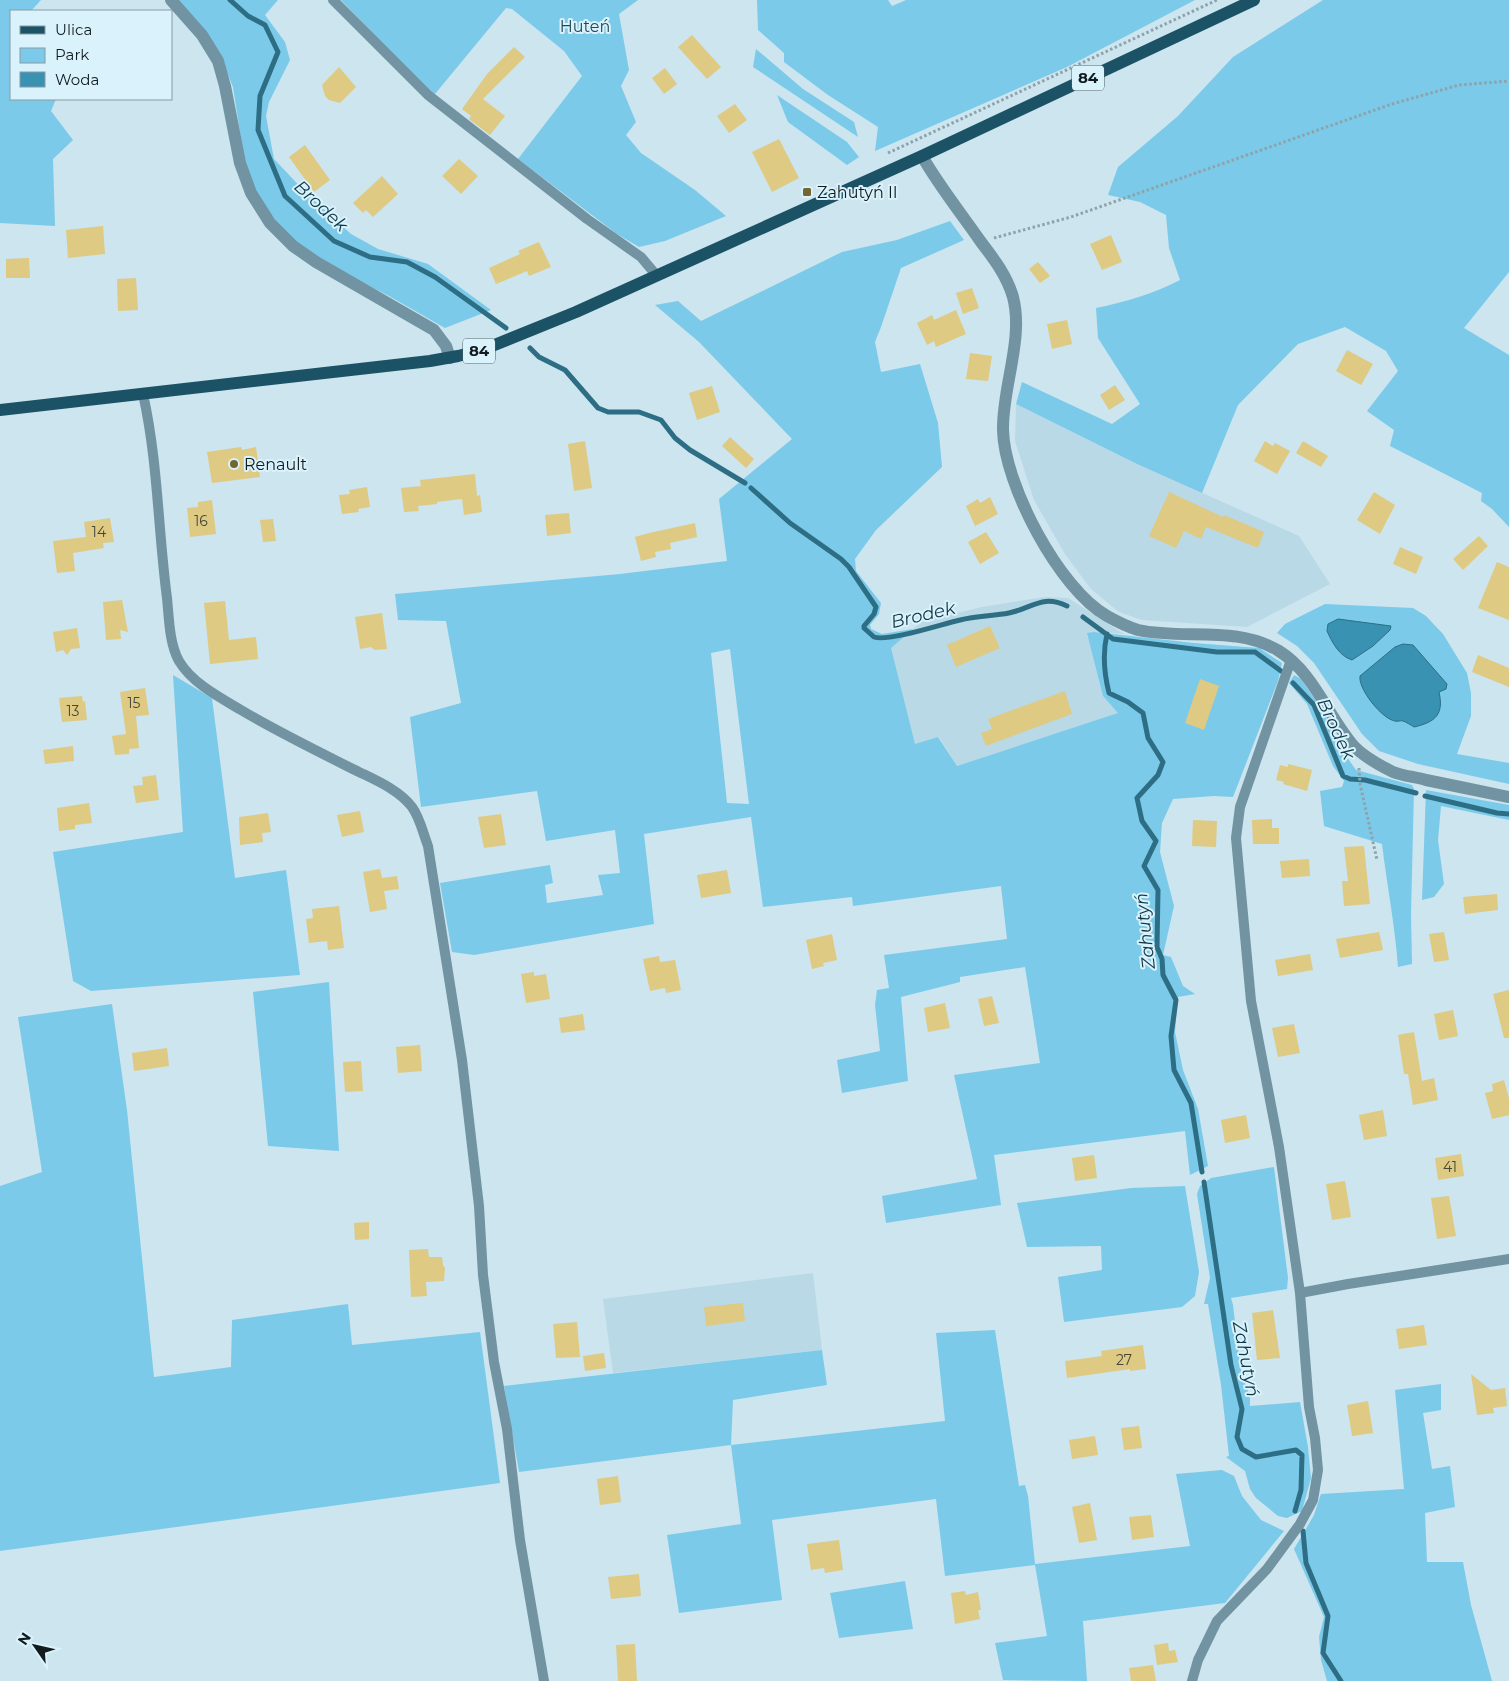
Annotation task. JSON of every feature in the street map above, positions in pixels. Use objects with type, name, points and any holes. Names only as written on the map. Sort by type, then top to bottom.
[{"type":"main road","name":"84","points":[[0,410],[450,358],[482,350],[505,342],[657,276],[922,156],[1254,0]]},
{"type":"street","points":[[171,0],[202,35],[218,61],[225,86],[240,163],[251,193],[270,223],[293,246],[316,262],[434,330],[446,346],[450,358]]},
{"type":"street","points":[[922,156],[939,185],[1003,272],[1013,297],[1016,318],[1003,430],[1007,462],[1016,489],[1034,526],[1062,572],[1088,602],[1105,615],[1136,629],[1164,633],[1221,634],[1254,639],[1275,649],[1304,672],[1344,734],[1361,753],[1395,773],[1509,797]]},
{"type":"lane","points":[[333,0],[428,95],[587,219],[641,257],[657,276]]},
{"type":"lane","points":[[143,394],[149,420],[164,577],[171,629],[174,647],[179,660],[203,686],[227,702],[274,730],[369,777],[403,797],[412,808],[421,825],[428,846],[462,1060],[479,1206],[483,1275],[494,1362],[507,1429],[520,1540],[544,1681]]},
{"type":"lane","points":[[1192,1681],[1198,1660],[1217,1621],[1267,1569],[1300,1524],[1313,1500],[1318,1470],[1315,1438],[1309,1407],[1300,1293],[1279,1147],[1250,1001],[1236,838],[1240,807],[1291,660]]},
{"type":"lane","points":[[1300,1293],[1509,1259]]},
{"type":"path","points":[[888,153],[1216,0]]},
{"type":"path","points":[[981,242],[1071,217],[1392,104],[1459,85],[1509,81]]},
{"type":"path","points":[[1359,776],[1377,860]]},
{"type":"shaded area","points":[[1016,404],[1137,464],[1299,536],[1330,584],[1247,627],[1142,620],[1119,612],[1091,589],[1065,554],[1034,500],[1015,441]]},
{"type":"shaded area","points":[[1044,597],[1068,598],[1124,634],[1094,632],[1103,696],[1119,713],[957,766],[939,737],[915,745],[890,648],[921,622],[982,607]]},
{"type":"shaded area","points":[[813,1273],[822,1350],[613,1373],[603,1299]]},
{"type":"green space","points":[[0,0],[41,0],[32,10],[10,10],[10,100],[56,100],[51,111],[73,140],[53,159],[55,226],[0,223]]},
{"type":"green space","points":[[176,0],[278,0],[265,15],[285,42],[290,60],[269,102],[266,116],[274,159],[308,195],[351,234],[378,249],[428,264],[491,310],[445,328],[389,296],[343,273],[303,249],[280,227],[258,195],[245,164],[233,87],[220,55]]},
{"type":"green space","name":"Huteń","points":[[341,0],[638,0],[619,14],[629,70],[621,86],[636,122],[626,135],[641,153],[695,190],[726,216],[665,241],[639,247],[617,234],[518,159],[582,76],[564,51],[512,9],[506,8],[435,94],[421,84]]},
{"type":"green space","points":[[757,0],[888,0],[892,6],[906,0],[1195,0],[1067,67],[875,151],[878,127],[828,95],[784,62],[784,53],[758,30]]},
{"type":"green space","points":[[1323,0],[1509,0],[1509,272],[1464,328],[1509,355],[1509,527],[1492,509],[1481,501],[1482,493],[1390,446],[1394,430],[1367,411],[1398,371],[1386,351],[1345,327],[1298,344],[1238,405],[1202,493],[1137,464],[1016,404],[1022,382],[1112,424],[1140,404],[1098,338],[1096,308],[1139,297],[1180,280],[1169,248],[1166,215],[1140,202],[1108,195],[1118,167],[1178,116],[1233,57]]},
{"type":"green space","points":[[756,49],[803,89],[854,122],[858,137],[753,67]]},
{"type":"green space","points":[[777,95],[847,142],[859,157],[847,165],[788,122]]},
{"type":"green space","points":[[950,221],[964,240],[901,268],[875,342],[881,372],[920,364],[938,423],[942,467],[876,530],[855,559],[856,571],[881,603],[879,614],[870,625],[871,629],[882,634],[913,629],[891,648],[915,744],[938,737],[957,766],[1118,713],[1103,696],[1087,633],[1094,632],[1259,648],[1282,663],[1278,681],[1233,797],[1214,796],[1173,799],[1162,823],[1160,852],[1174,906],[1163,955],[1171,957],[1183,986],[1195,994],[1178,997],[1175,1032],[1183,1070],[1198,1109],[1208,1166],[1190,1175],[1185,1131],[994,1155],[1001,1205],[886,1223],[882,1196],[977,1179],[954,1075],[1040,1063],[1025,967],[960,977],[960,982],[901,997],[908,1081],[842,1093],[837,1060],[880,1051],[875,1005],[877,990],[889,988],[884,955],[1007,939],[1001,886],[853,906],[852,897],[763,907],[751,817],[644,834],[654,924],[474,955],[452,952],[440,883],[550,865],[553,883],[545,885],[547,903],[603,895],[598,875],[620,873],[615,830],[546,841],[537,791],[421,807],[410,717],[461,703],[446,621],[398,620],[395,594],[620,574],[727,561],[719,499],[792,439],[699,342],[655,305],[678,301],[701,321],[842,252],[897,240]],"holes":[[[730,649],[749,804],[727,803],[711,653]]]},
{"type":"green space","points":[[1325,604],[1413,608],[1426,616],[1443,634],[1467,673],[1471,693],[1471,716],[1457,754],[1509,763],[1509,784],[1418,764],[1379,751],[1362,734],[1314,663],[1297,646],[1277,633],[1285,624]]},
{"type":"green space","points":[[173,675],[212,698],[235,878],[286,870],[300,975],[91,991],[73,981],[53,852],[183,832]]},
{"type":"green space","points":[[1294,675],[1301,679],[1324,713],[1342,750],[1356,770],[1412,785],[1414,789],[1411,914],[1412,964],[1398,967],[1382,844],[1324,826],[1320,791],[1342,787],[1344,781],[1333,766],[1307,704],[1289,683]]},
{"type":"green space","points":[[1426,790],[1509,805],[1509,820],[1441,806],[1438,840],[1444,884],[1434,897],[1422,900]]},
{"type":"green space","points":[[329,982],[339,1151],[268,1146],[253,992]]},
{"type":"green space","points":[[112,1004],[127,1110],[154,1377],[231,1367],[232,1320],[348,1304],[352,1345],[480,1332],[500,1483],[0,1551],[0,1186],[42,1172],[18,1017]]},
{"type":"green space","points":[[1274,1167],[1288,1278],[1287,1289],[1231,1298],[1240,1365],[1250,1398],[1250,1406],[1300,1402],[1311,1478],[1302,1511],[1287,1518],[1278,1516],[1256,1498],[1250,1489],[1245,1471],[1226,1457],[1229,1456],[1221,1385],[1208,1304],[1204,1304],[1210,1278],[1197,1194],[1200,1186],[1211,1178]]},
{"type":"green space","points":[[1185,1186],[1199,1272],[1195,1296],[1182,1307],[1064,1322],[1058,1277],[1102,1270],[1101,1246],[1027,1247],[1017,1203],[1131,1188]]},
{"type":"green space","points":[[995,1330],[1019,1486],[1025,1485],[1028,1496],[1035,1564],[1190,1546],[1176,1474],[1222,1470],[1234,1476],[1242,1496],[1261,1520],[1284,1531],[1225,1603],[1083,1621],[1087,1681],[1003,1680],[995,1643],[1047,1636],[1035,1565],[945,1576],[936,1499],[772,1520],[782,1600],[679,1613],[667,1535],[741,1524],[731,1445],[945,1421],[936,1333]]},
{"type":"green space","points":[[822,1350],[827,1385],[733,1400],[731,1445],[519,1472],[504,1386]]},
{"type":"green space","points":[[1441,1384],[1441,1410],[1423,1413],[1432,1469],[1450,1466],[1455,1507],[1425,1513],[1427,1562],[1463,1562],[1471,1605],[1492,1681],[1327,1681],[1321,1660],[1319,1637],[1324,1617],[1294,1549],[1314,1515],[1321,1494],[1404,1489],[1395,1390]]},
{"type":"green space","points":[[905,1581],[913,1629],[839,1638],[830,1593]]},
{"type":"water","points":[[1338,619],[1391,626],[1390,630],[1373,646],[1352,660],[1340,652],[1327,631],[1328,624]]},
{"type":"water","points":[[1403,644],[1413,645],[1447,684],[1446,689],[1439,692],[1440,706],[1437,716],[1428,723],[1414,727],[1384,715],[1372,703],[1360,682],[1360,676],[1395,647]]},
{"type":"building","points":[[692,35],[721,67],[707,79],[678,47]]},
{"type":"building","points":[[514,47],[525,57],[483,99],[505,116],[490,135],[469,119],[471,116],[462,109],[487,74]]},
{"type":"building","points":[[339,67],[356,87],[340,103],[329,100],[325,96],[322,85]]},
{"type":"building","points":[[665,68],[677,84],[664,94],[652,78]]},
{"type":"building","points":[[735,104],[747,120],[729,133],[717,116]]},
{"type":"building","points":[[779,139],[799,178],[772,192],[752,152]]},
{"type":"building","points":[[305,145],[330,180],[314,192],[289,157]]},
{"type":"building","points":[[459,159],[478,176],[461,194],[442,176]]},
{"type":"building","points":[[382,176],[398,194],[373,217],[366,210],[363,213],[353,203]]},
{"type":"building","points":[[103,226],[105,254],[68,258],[66,230]]},
{"type":"building","points":[[1111,235],[1122,262],[1102,270],[1090,244]]},
{"type":"building","points":[[539,242],[551,267],[529,276],[527,271],[496,284],[489,268],[520,254],[518,251]]},
{"type":"building","points":[[29,258],[30,278],[6,278],[6,259]]},
{"type":"building","points":[[1038,262],[1050,276],[1040,283],[1029,269]]},
{"type":"building","points":[[136,278],[138,310],[118,311],[117,279]]},
{"type":"building","points":[[972,288],[979,308],[963,314],[956,293]]},
{"type":"building","points":[[956,310],[966,334],[936,347],[934,341],[927,345],[917,323],[932,315],[934,320]]},
{"type":"building","points":[[1067,320],[1072,344],[1052,349],[1047,324]]},
{"type":"building","points":[[1347,350],[1373,364],[1361,385],[1336,371]]},
{"type":"building","points":[[970,353],[992,356],[988,381],[966,379]]},
{"type":"building","points":[[1115,385],[1125,400],[1109,410],[1100,395]]},
{"type":"building","points":[[712,386],[720,412],[697,420],[689,393]]},
{"type":"building","points":[[730,437],[754,459],[746,468],[722,446]]},
{"type":"building","points":[[585,441],[592,488],[574,491],[568,444]]},
{"type":"building","points":[[1265,441],[1273,446],[1275,443],[1290,451],[1277,474],[1254,461]]},
{"type":"building","points":[[1303,441],[1328,456],[1321,467],[1296,453]]},
{"type":"building","name":"Renault","points":[[241,447],[242,450],[256,447],[260,477],[212,483],[207,452]]},
{"type":"building","points":[[475,474],[477,496],[480,495],[482,512],[464,515],[462,499],[418,506],[419,511],[404,512],[401,488],[421,486],[420,480]]},
{"type":"building","points":[[367,487],[370,507],[358,509],[359,512],[342,514],[339,495],[350,494],[349,490]]},
{"type":"building","points":[[1169,492],[1223,517],[1224,515],[1264,532],[1258,548],[1206,527],[1201,539],[1184,531],[1176,548],[1149,536]]},
{"type":"building","points":[[1374,492],[1395,505],[1380,534],[1357,520]]},
{"type":"building","points":[[990,497],[998,514],[975,526],[966,506],[978,499],[980,503]]},
{"type":"building","points":[[212,500],[216,534],[190,537],[187,508],[198,507],[198,502]]},
{"type":"building","points":[[569,513],[571,533],[547,536],[545,515]]},
{"type":"building","points":[[110,518],[114,542],[103,543],[104,548],[73,553],[75,571],[57,573],[53,541],[86,537],[84,522]]},
{"type":"building","points":[[273,519],[276,541],[263,542],[260,520]]},
{"type":"building","points":[[695,523],[697,537],[670,543],[671,549],[655,552],[656,557],[641,561],[635,537]]},
{"type":"building","points":[[986,532],[999,553],[980,564],[968,542]]},
{"type":"building","points":[[1479,536],[1488,546],[1463,570],[1453,559]]},
{"type":"building","points":[[1400,547],[1423,557],[1416,574],[1393,564]]},
{"type":"building","points":[[1497,562],[1509,567],[1509,620],[1478,608]]},
{"type":"building","points":[[122,600],[128,632],[120,630],[121,639],[106,640],[103,602]]},
{"type":"building","points":[[225,601],[229,640],[256,637],[258,659],[210,664],[204,603]]},
{"type":"building","points":[[382,613],[387,649],[375,650],[371,647],[360,649],[355,617]]},
{"type":"building","points":[[990,626],[1000,648],[956,667],[947,645]]},
{"type":"building","points":[[77,628],[80,648],[71,649],[67,655],[63,650],[56,652],[53,632]]},
{"type":"building","points":[[1478,655],[1509,668],[1509,687],[1472,672]]},
{"type":"building","points":[[1200,679],[1219,686],[1204,730],[1185,723]]},
{"type":"building","points":[[145,688],[149,715],[136,716],[139,748],[129,749],[129,754],[115,755],[112,736],[126,734],[120,692]]},
{"type":"building","points":[[1065,691],[1072,714],[986,746],[981,733],[992,729],[988,719]]},
{"type":"building","points":[[82,696],[83,702],[85,701],[87,720],[62,722],[59,698]]},
{"type":"building","points":[[73,746],[74,761],[45,764],[43,750]]},
{"type":"building","points":[[1288,764],[1312,770],[1307,791],[1276,780],[1280,765],[1288,767]]},
{"type":"building","points":[[156,775],[159,800],[136,803],[133,786],[143,785],[142,777]]},
{"type":"building","points":[[89,803],[92,823],[75,825],[75,829],[59,831],[57,808]]},
{"type":"building","points":[[360,811],[364,832],[342,837],[337,815]]},
{"type":"building","points":[[268,813],[271,832],[262,833],[263,842],[240,845],[239,817]]},
{"type":"building","points":[[501,814],[506,845],[484,848],[478,817]]},
{"type":"building","points":[[1272,819],[1272,828],[1279,828],[1279,844],[1253,844],[1252,820]]},
{"type":"building","points":[[1193,820],[1217,821],[1216,847],[1192,846]]},
{"type":"building","points":[[1364,846],[1370,904],[1344,906],[1342,881],[1348,881],[1344,847]]},
{"type":"building","points":[[1309,859],[1310,876],[1282,878],[1280,861]]},
{"type":"building","points":[[380,869],[382,878],[397,876],[399,889],[384,891],[387,909],[370,912],[363,872]]},
{"type":"building","points":[[727,870],[731,893],[701,898],[697,875]]},
{"type":"building","points":[[1497,894],[1498,910],[1465,914],[1463,897]]},
{"type":"building","points":[[339,906],[344,948],[328,950],[327,941],[309,943],[306,919],[313,918],[312,909]]},
{"type":"building","points":[[1379,932],[1383,950],[1340,958],[1336,939]]},
{"type":"building","points":[[1444,932],[1449,960],[1434,962],[1429,934]]},
{"type":"building","points":[[832,934],[837,960],[823,963],[824,966],[812,969],[806,940]]},
{"type":"building","points":[[1310,954],[1313,970],[1278,976],[1275,960]]},
{"type":"building","points":[[659,956],[660,962],[675,960],[681,990],[666,993],[665,988],[650,991],[643,959]]},
{"type":"building","points":[[534,972],[534,976],[546,974],[550,999],[526,1003],[521,974]]},
{"type":"building","points":[[1509,990],[1509,1038],[1504,1038],[1493,994]]},
{"type":"building","points":[[992,996],[999,1023],[984,1026],[978,999]]},
{"type":"building","points":[[945,1003],[950,1028],[928,1032],[924,1008]]},
{"type":"building","points":[[1453,1010],[1458,1036],[1439,1040],[1434,1014]]},
{"type":"building","points":[[583,1014],[585,1030],[561,1033],[559,1018]]},
{"type":"building","points":[[1294,1024],[1300,1053],[1278,1057],[1272,1028]]},
{"type":"building","points":[[1414,1032],[1422,1081],[1434,1078],[1438,1100],[1413,1105],[1408,1074],[1404,1074],[1398,1035]]},
{"type":"building","points":[[420,1045],[422,1071],[398,1073],[396,1047]]},
{"type":"building","points":[[167,1048],[169,1066],[134,1071],[132,1053]]},
{"type":"building","points":[[361,1061],[363,1091],[345,1092],[343,1062]]},
{"type":"building","points":[[1504,1080],[1509,1098],[1509,1115],[1492,1119],[1485,1093],[1493,1091],[1492,1084]]},
{"type":"building","points":[[1383,1110],[1387,1136],[1364,1140],[1359,1115]]},
{"type":"building","points":[[1246,1115],[1250,1138],[1225,1143],[1221,1120]]},
{"type":"building","points":[[1461,1154],[1464,1176],[1438,1180],[1435,1158]]},
{"type":"building","points":[[1094,1155],[1097,1178],[1075,1181],[1072,1158]]},
{"type":"building","points":[[1345,1181],[1351,1217],[1332,1220],[1326,1184]]},
{"type":"building","points":[[1449,1196],[1456,1236],[1437,1239],[1431,1198]]},
{"type":"building","points":[[369,1222],[369,1239],[355,1240],[354,1223]]},
{"type":"building","points":[[428,1249],[429,1257],[442,1257],[445,1268],[444,1281],[426,1282],[427,1296],[411,1297],[409,1250]]},
{"type":"building","points":[[743,1303],[745,1321],[706,1326],[704,1307]]},
{"type":"building","points":[[1273,1310],[1280,1358],[1257,1360],[1252,1313]]},
{"type":"building","points":[[577,1322],[580,1357],[556,1358],[553,1324]]},
{"type":"building","points":[[1424,1325],[1427,1345],[1399,1349],[1396,1329]]},
{"type":"building","points":[[1143,1345],[1146,1369],[1130,1371],[1130,1369],[1067,1378],[1065,1361],[1102,1356],[1101,1351]]},
{"type":"building","points":[[604,1353],[606,1368],[585,1371],[583,1356]]},
{"type":"building","points":[[1471,1374],[1491,1390],[1505,1388],[1507,1406],[1493,1408],[1494,1413],[1477,1415]]},
{"type":"building","points":[[1368,1401],[1373,1433],[1352,1436],[1347,1405]]},
{"type":"building","points":[[1139,1426],[1142,1448],[1124,1450],[1121,1428]]},
{"type":"building","points":[[1095,1436],[1098,1455],[1072,1459],[1069,1440]]},
{"type":"building","points":[[618,1476],[621,1502],[600,1505],[597,1479]]},
{"type":"building","points":[[1090,1503],[1097,1540],[1079,1543],[1072,1507]]},
{"type":"building","points":[[1151,1515],[1154,1537],[1132,1540],[1129,1517]]},
{"type":"building","points":[[839,1540],[843,1570],[825,1573],[824,1568],[811,1570],[807,1544]]},
{"type":"building","points":[[639,1574],[641,1596],[611,1599],[608,1577]]},
{"type":"building","points":[[965,1591],[966,1595],[978,1592],[981,1610],[978,1610],[980,1619],[955,1624],[951,1593]]},
{"type":"building","points":[[1168,1643],[1169,1651],[1175,1650],[1178,1662],[1157,1665],[1154,1645]]},
{"type":"building","points":[[635,1644],[637,1681],[618,1681],[616,1645]]},
{"type":"building","points":[[1153,1665],[1156,1681],[1131,1681],[1129,1668]]},
{"type":"waterway","name":"Brodek","points":[[230,0],[248,16],[265,25],[278,52],[260,96],[258,130],[285,196],[334,241],[370,257],[407,262],[435,277],[506,328]]},
{"type":"waterway","name":"Brodek","points":[[530,348],[539,357],[565,370],[598,408],[608,412],[639,412],[661,420],[675,438],[690,450],[745,483]]},
{"type":"waterway","name":"Brodek","points":[[751,488],[790,523],[841,559],[849,567],[876,607],[874,614],[864,626],[874,637],[891,637],[966,619],[1009,613],[1044,602],[1051,601],[1067,606]]},
{"type":"waterway","name":"Brodek","points":[[1083,617],[1113,639],[1217,652],[1255,652],[1281,671]]},
{"type":"waterway","name":"Zahutyń","points":[[1107,634],[1104,664],[1109,693],[1128,702],[1143,713],[1148,738],[1163,762],[1158,775],[1137,798],[1142,821],[1156,841],[1144,866],[1158,890],[1157,947],[1162,959],[1163,975],[1176,1000],[1171,1036],[1174,1070],[1191,1103],[1202,1172]]},
{"type":"waterway","name":"Brodek","points":[[1293,683],[1314,705],[1343,776],[1416,793]]},
{"type":"waterway","name":"Brodek","points":[[1425,796],[1497,813],[1509,814]]},
{"type":"waterway","name":"Zahutyń","points":[[1204,1182],[1231,1365],[1242,1409],[1237,1437],[1242,1449],[1256,1457],[1296,1450],[1302,1455],[1301,1490],[1295,1511]]},
{"type":"waterway","name":"Zahutyń","points":[[1303,1531],[1306,1563],[1328,1616],[1323,1653],[1341,1681]]},
{"type":"place","name":"Zahutyń II","points":[[807,192]]},
{"type":"place","name":"Renault","points":[[234,464]]}]
